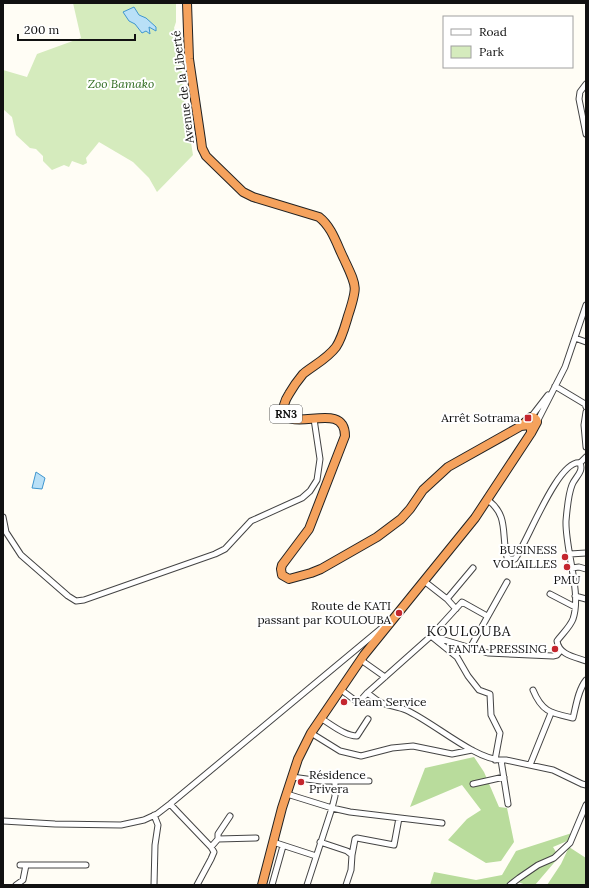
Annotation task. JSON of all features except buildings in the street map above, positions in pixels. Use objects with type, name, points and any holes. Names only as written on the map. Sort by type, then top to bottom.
[{"type":"highway","name":"Avenue de la Liberté","points":[[187,3],[190,59],[204,152],[211,161],[248,196],[319,218],[324,221],[330,229],[355,283],[356,291],[354,300],[338,343],[326,357],[303,375],[290,392],[284,406],[286,413],[290,418],[300,420],[337,419],[343,424],[345,436],[309,529],[282,565],[282,575],[289,579],[311,574],[377,537],[401,519],[423,490],[448,467],[521,426]]},
{"type":"highway","name":"RN3","points":[[521,426],[534,419]]},
{"type":"highway","points":[[262,885],[292,777],[298,759],[311,733],[363,657],[488,500],[531,433],[534,419]]},
{"type":"highway","points":[[521,426],[529,425],[532,430],[531,433]]},
{"type":"street","points":[[586,84],[580,92],[580,99],[586,134]]},
{"type":"street","points":[[534,419],[554,388],[565,367],[586,305]]},
{"type":"street","points":[[575,338],[586,342]]},
{"type":"street","points":[[554,388],[586,405]]},
{"type":"street","points":[[534,419],[554,388]]},
{"type":"street","points":[[586,412],[584,425],[586,447]]},
{"type":"street","points":[[3,517],[6,532],[21,555],[68,596],[76,601],[84,600],[216,554],[225,549],[251,521],[302,498],[310,491],[317,480],[320,459],[314,419]]},
{"type":"street","points":[[488,500],[496,506],[500,514],[507,557],[510,559],[515,559],[558,479],[571,465],[576,462],[580,463],[586,457]]},
{"type":"street","points":[[580,463],[580,472],[572,485],[567,513],[566,533],[572,568],[575,607],[574,617],[557,641],[558,647],[561,650],[567,654],[586,661]]},
{"type":"street","points":[[570,554],[586,553]]},
{"type":"street","points":[[572,568],[579,567],[586,569]]},
{"type":"street","points":[[447,598],[474,568]]},
{"type":"street","points":[[424,581],[447,598],[456,609]]},
{"type":"street","points":[[470,648],[507,582]]},
{"type":"street","points":[[550,594],[575,607]]},
{"type":"street","points":[[574,596],[586,599]]},
{"type":"street","points":[[340,689],[358,702],[431,636],[460,603],[464,602],[487,616]]},
{"type":"street","points":[[3,822],[121,825],[144,820],[154,815],[170,804],[390,622]]},
{"type":"street","points":[[431,636],[488,653],[553,656],[561,650]]},
{"type":"street","points":[[431,636],[457,657],[468,676],[479,690],[490,694],[490,715],[500,733],[495,760]]},
{"type":"street","points":[[344,659],[356,653],[363,657],[385,677]]},
{"type":"street","points":[[533,690],[541,706],[551,713],[573,718],[578,697],[586,680]]},
{"type":"street","points":[[367,693],[382,703],[406,710],[427,721],[472,750],[490,759],[506,760],[553,770],[586,785]]},
{"type":"street","points":[[530,765],[551,713]]},
{"type":"street","points":[[322,719],[346,734],[356,737],[368,719]]},
{"type":"street","points":[[311,733],[340,751],[361,756],[392,748],[413,746],[452,754],[472,750]]},
{"type":"street","points":[[502,760],[508,804]]},
{"type":"street","points":[[292,777],[321,782],[369,781]]},
{"type":"street","points":[[473,784],[504,777]]},
{"type":"street","points":[[307,885],[332,808],[335,796],[335,781]]},
{"type":"street","points":[[287,794],[332,808],[442,823]]},
{"type":"street","points":[[170,804],[214,852],[197,885]]},
{"type":"street","points":[[510,885],[538,865],[554,858],[570,843],[586,805]]},
{"type":"street","points":[[154,815],[158,824],[155,845],[154,885]]},
{"type":"street","points":[[211,847],[218,839],[218,834],[230,816]]},
{"type":"street","points":[[346,885],[351,870],[355,839],[357,838],[394,845],[399,818]]},
{"type":"street","points":[[218,839],[256,838]]},
{"type":"street","points":[[273,842],[316,856]]},
{"type":"street","points":[[320,842],[347,851],[352,855]]},
{"type":"street","points":[[272,885],[283,846]]},
{"type":"street","points":[[16,885],[23,880],[23,865],[86,865]]},
{"type":"green space","name":"Zoo Bamako","points":[[73,3],[176,3],[176,22],[174,28],[180,42],[183,93],[193,155],[157,192],[149,178],[133,162],[99,142],[86,158],[87,163],[83,165],[72,161],[69,167],[64,165],[52,170],[43,161],[43,156],[36,149],[30,148],[16,135],[12,117],[3,109],[3,70],[27,77],[37,54],[81,38]]},
{"type":"green space","points":[[474,757],[484,772],[499,807],[507,808],[514,842],[501,861],[486,863],[448,840],[467,819],[481,810],[462,785],[410,807],[425,768]]},
{"type":"green space","points":[[572,833],[572,839],[553,847],[559,857],[535,885],[526,885],[518,882],[516,885],[430,885],[434,872],[476,880],[502,875],[516,851]]},
{"type":"green space","points":[[569,847],[586,858],[586,885],[547,885],[561,864]]},
{"type":"water","points":[[134,7],[139,15],[146,18],[156,27],[156,31],[149,27],[150,34],[146,31],[142,33],[135,24],[129,21],[123,12]]},
{"type":"water","points":[[36,472],[45,478],[42,489],[32,488]]},
{"type":"place","name":"Arrêt Sotrama","points":[[528,418]]},
{"type":"place","name":"BUSINESS VOLAILLES","points":[[565,557]]},
{"type":"place","name":"PMU","points":[[567,567]]},
{"type":"place","name":"Route de KATI passant par KOULOUBA","points":[[399,613]]},
{"type":"place","name":"FANTA PRESSING","points":[[555,649]]},
{"type":"place","name":"Team Service","points":[[344,702]]},
{"type":"place","name":"Résidence Privera","points":[[301,782]]},
{"type":"district","name":"KOULOUBA","points":[[469,631]]}]
